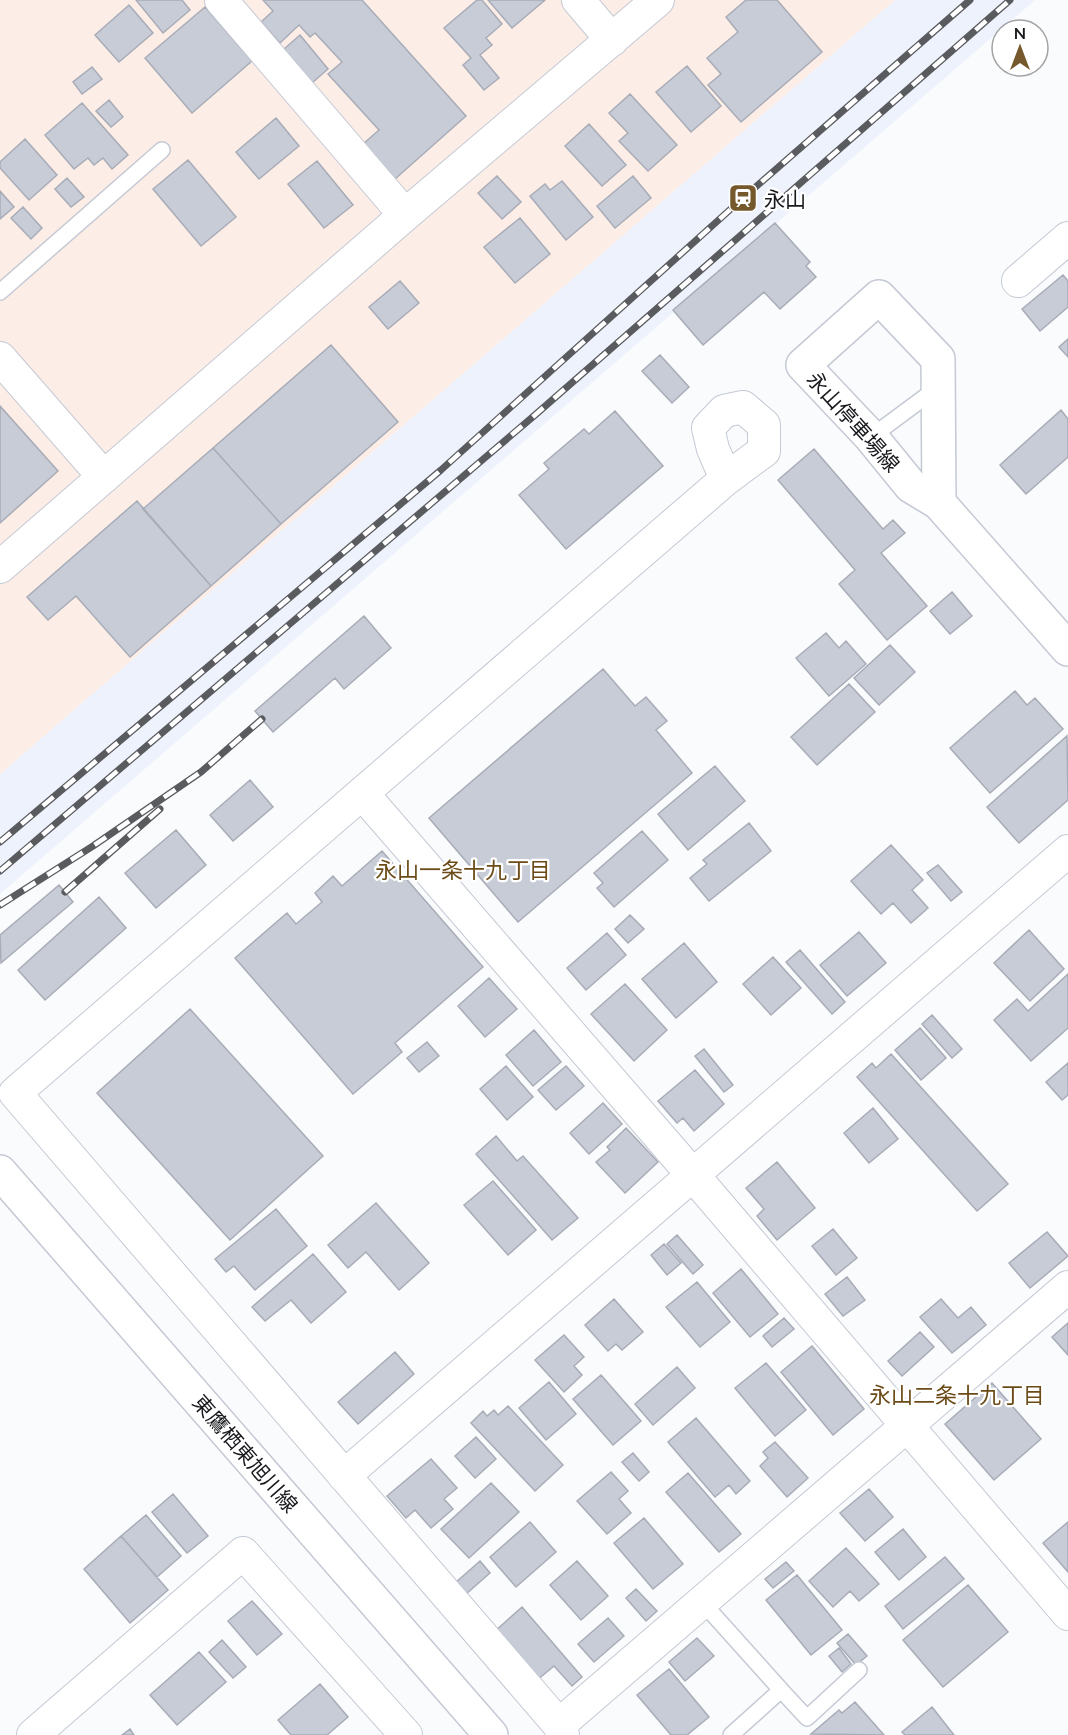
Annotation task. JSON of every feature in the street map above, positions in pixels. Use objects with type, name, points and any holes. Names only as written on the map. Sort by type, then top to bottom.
[{"type":"main road","name":"永山停車場線","points":[[939,504],[938,359],[879,297],[803,365],[871,437],[911,486],[939,504],[1068,649]]},
{"type":"main road","name":"東鷹栖東旭川線","points":[[0,1172],[491,1735]]},
{"type":"street","points":[[221,0],[405,215]]},
{"type":"street","points":[[578,0],[612,40]]},
{"type":"street","points":[[0,567],[405,215],[658,0]]},
{"type":"street","points":[[1018,281],[1068,238]]},
{"type":"street","points":[[0,358],[104,477]]},
{"type":"street","points":[[726,479],[15,1093],[561,1730],[702,1602],[1068,1287]]},
{"type":"street","points":[[362,793],[1068,1614]]},
{"type":"street","points":[[344,1476],[1068,851]]},
{"type":"street","points":[[33,1735],[243,1553],[406,1735]]},
{"type":"lane","points":[[0,292],[162,150]]},
{"type":"lane","points":[[871,437],[937,388]]},
{"type":"lane","points":[[702,1602],[807,1718],[859,1670]]},
{"type":"lane","points":[[731,1735],[781,1690]]},
{"type":"shaded area","points":[[0,0],[895,0],[0,774]]},
{"type":"shaded area","points":[[895,0],[1035,0],[1014,18],[990,18],[990,39],[0,894],[0,774]]},
{"type":"building","points":[[136,0],[182,0],[190,10],[163,33]]},
{"type":"building","points":[[263,0],[362,0],[466,116],[395,179],[363,144],[379,130],[328,74],[342,62],[315,33],[310,37],[299,25],[280,43],[261,22],[273,11]]},
{"type":"building","points":[[477,0],[482,0],[502,24],[486,38],[492,45],[480,55],[499,78],[484,90],[463,65],[471,58],[444,28]]},
{"type":"building","points":[[488,0],[545,0],[512,28]]},
{"type":"building","points":[[746,0],[777,0],[822,52],[741,122],[708,85],[721,74],[707,58],[738,32],[726,17]]},
{"type":"building","points":[[129,5],[153,33],[119,62],[95,35]]},
{"type":"building","points":[[205,7],[252,61],[192,113],[145,58]]},
{"type":"building","points":[[300,35],[328,69],[312,83],[284,49]]},
{"type":"building","points":[[687,66],[721,106],[691,132],[656,92]]},
{"type":"building","points":[[92,67],[102,79],[82,94],[73,82]]},
{"type":"building","points":[[630,94],[677,145],[648,171],[619,141],[628,133],[609,113]]},
{"type":"building","points":[[109,100],[123,117],[111,127],[96,111]]},
{"type":"building","points":[[82,103],[128,155],[112,169],[103,158],[94,165],[88,158],[74,169],[45,135]]},
{"type":"building","points":[[276,118],[299,146],[259,179],[236,152]]},
{"type":"building","points":[[589,124],[626,165],[602,186],[565,146]]},
{"type":"building","points":[[25,139],[57,175],[29,200],[0,168],[0,162]]},
{"type":"building","points":[[188,160],[236,217],[201,246],[153,189]]},
{"type":"building","points":[[317,161],[353,205],[324,228],[288,184]]},
{"type":"building","points":[[497,176],[521,202],[502,219],[478,193]]},
{"type":"building","points":[[633,176],[651,198],[615,228],[597,206]]},
{"type":"building","points":[[67,178],[84,197],[71,207],[55,189]]},
{"type":"building","points":[[562,181],[593,217],[566,240],[530,196],[545,184],[550,190]]},
{"type":"building","points":[[0,191],[14,207],[0,219]]},
{"type":"building","points":[[23,207],[42,228],[31,239],[11,218]]},
{"type":"building","points":[[520,218],[550,254],[515,283],[484,247]]},
{"type":"building","points":[[775,223],[810,262],[806,266],[816,277],[780,309],[764,292],[703,345],[673,310]]},
{"type":"building","points":[[1063,275],[1068,281],[1068,307],[1040,331],[1022,309]]},
{"type":"building","points":[[400,281],[419,303],[388,329],[369,307]]},
{"type":"building","points":[[1068,339],[1068,357],[1059,347]]},
{"type":"building","points":[[331,345],[398,422],[281,524],[213,448]]},
{"type":"building","points":[[660,355],[689,387],[672,403],[642,371]]},
{"type":"building","points":[[0,406],[58,471],[0,523]]},
{"type":"building","points":[[1061,410],[1068,419],[1068,457],[1026,494],[1000,465]]},
{"type":"building","points":[[615,411],[663,466],[566,549],[519,495],[549,469],[544,463],[584,429],[589,434]]},
{"type":"building","points":[[213,448],[281,524],[211,586],[143,509]]},
{"type":"building","points":[[814,449],[883,529],[893,520],[905,533],[881,553],[927,606],[887,640],[839,584],[855,570],[778,480]]},
{"type":"building","points":[[137,501],[211,586],[130,657],[76,596],[48,620],[27,597]]},
{"type":"building","points":[[952,592],[972,616],[950,634],[930,611]]},
{"type":"building","points":[[364,616],[391,648],[344,689],[335,678],[273,732],[255,711]]},
{"type":"building","points":[[826,633],[839,648],[846,641],[866,664],[829,696],[796,658]]},
{"type":"building","points":[[890,645],[915,672],[879,705],[854,678]]},
{"type":"building","points":[[603,669],[635,706],[646,697],[667,721],[656,730],[692,773],[518,922],[429,818]]},
{"type":"building","points":[[849,684],[875,712],[817,765],[791,737]]},
{"type":"building","points":[[1015,691],[1027,705],[1035,698],[1063,729],[990,793],[950,748]]},
{"type":"building","points":[[1067,736],[1068,800],[1019,843],[987,807]]},
{"type":"building","points":[[715,766],[745,801],[688,850],[658,814]]},
{"type":"building","points":[[250,780],[273,807],[233,841],[210,815]]},
{"type":"building","points":[[749,823],[771,851],[709,901],[690,878],[707,864],[703,860]]},
{"type":"building","points":[[176,830],[206,865],[156,908],[125,873]]},
{"type":"building","points":[[642,831],[668,860],[614,907],[597,888],[603,883],[594,873]]},
{"type":"building","points":[[891,845],[923,880],[912,890],[928,908],[911,923],[893,903],[881,914],[851,881]]},
{"type":"building","points":[[382,851],[483,967],[395,1043],[402,1052],[353,1094],[235,958],[287,913],[296,924],[322,902],[315,893],[333,876],[342,886]]},
{"type":"building","points":[[938,865],[962,892],[951,901],[927,873]]},
{"type":"building","points":[[59,885],[73,902],[1,963],[0,935]]},
{"type":"building","points":[[99,897],[126,928],[45,1000],[18,970]]},
{"type":"building","points":[[630,915],[644,929],[628,943],[615,929]]},
{"type":"building","points":[[1029,930],[1064,969],[1030,1001],[994,963]]},
{"type":"building","points":[[859,932],[886,963],[847,996],[820,965]]},
{"type":"building","points":[[607,933],[626,955],[586,990],[567,968]]},
{"type":"building","points":[[684,943],[717,982],[676,1018],[642,979]]},
{"type":"building","points":[[800,950],[845,1002],[832,1014],[786,962]]},
{"type":"building","points":[[773,957],[801,988],[771,1015],[743,984]]},
{"type":"building","points":[[1068,974],[1068,1028],[1031,1061],[994,1020],[1017,999],[1028,1011]]},
{"type":"building","points":[[489,978],[517,1009],[485,1037],[458,1006]]},
{"type":"building","points":[[625,984],[667,1030],[634,1061],[591,1014]]},
{"type":"building","points":[[190,1009],[323,1156],[230,1240],[97,1093]]},
{"type":"building","points":[[932,1015],[962,1049],[952,1058],[922,1024]]},
{"type":"building","points":[[920,1028],[946,1058],[921,1080],[895,1050]]},
{"type":"building","points":[[534,1030],[561,1062],[533,1086],[506,1055]]},
{"type":"building","points":[[427,1042],[439,1056],[419,1072],[407,1058]]},
{"type":"building","points":[[704,1049],[733,1085],[724,1092],[695,1056]]},
{"type":"building","points":[[891,1054],[1008,1184],[977,1211],[857,1077],[872,1063],[876,1068]]},
{"type":"building","points":[[1068,1063],[1068,1095],[1062,1100],[1046,1082]]},
{"type":"building","points":[[506,1066],[533,1097],[507,1120],[480,1089]]},
{"type":"building","points":[[566,1066],[584,1086],[556,1110],[538,1090]]},
{"type":"building","points":[[695,1070],[724,1104],[694,1131],[683,1118],[677,1123],[658,1101]]},
{"type":"building","points":[[603,1103],[622,1124],[589,1154],[570,1133]]},
{"type":"building","points":[[873,1108],[898,1139],[869,1163],[844,1133]]},
{"type":"building","points":[[626,1128],[658,1162],[625,1193],[596,1162],[610,1150],[607,1147]]},
{"type":"building","points":[[496,1136],[517,1161],[523,1156],[578,1218],[552,1240],[476,1154]]},
{"type":"building","points":[[777,1162],[815,1208],[777,1240],[757,1216],[764,1209],[746,1188]]},
{"type":"building","points":[[493,1181],[536,1230],[508,1255],[464,1205]]},
{"type":"building","points":[[376,1203],[429,1263],[399,1290],[366,1252],[348,1268],[328,1245]]},
{"type":"building","points":[[276,1209],[307,1246],[255,1290],[234,1266],[226,1272],[215,1259]]},
{"type":"building","points":[[833,1229],[857,1258],[836,1275],[812,1246]]},
{"type":"building","points":[[1047,1232],[1068,1256],[1030,1288],[1009,1263]]},
{"type":"building","points":[[677,1235],[703,1265],[693,1274],[667,1244]]},
{"type":"building","points":[[664,1244],[681,1263],[667,1275],[651,1255]]},
{"type":"building","points":[[313,1254],[346,1292],[311,1323],[291,1300],[265,1321],[252,1307]]},
{"type":"building","points":[[741,1269],[778,1314],[750,1337],[713,1293]]},
{"type":"building","points":[[847,1277],[865,1300],[843,1316],[825,1294]]},
{"type":"building","points":[[697,1282],[730,1322],[700,1347],[666,1307]]},
{"type":"building","points":[[614,1299],[643,1332],[622,1350],[616,1344],[608,1351],[585,1325]]},
{"type":"building","points":[[941,1299],[958,1318],[971,1307],[986,1325],[952,1353],[920,1317]]},
{"type":"building","points":[[784,1318],[794,1329],[772,1347],[763,1336]]},
{"type":"building","points":[[1068,1323],[1068,1355],[1052,1337]]},
{"type":"building","points":[[920,1332],[934,1347],[902,1376],[888,1361]]},
{"type":"building","points":[[564,1335],[584,1357],[574,1366],[582,1375],[564,1392],[535,1360]]},
{"type":"building","points":[[812,1346],[864,1409],[833,1435],[781,1372]]},
{"type":"building","points":[[395,1352],[414,1374],[358,1424],[338,1402]]},
{"type":"building","points":[[766,1363],[806,1410],[775,1436],[735,1388]]},
{"type":"building","points":[[677,1367],[695,1388],[653,1425],[635,1404]]},
{"type":"building","points":[[601,1375],[641,1421],[613,1445],[573,1399]]},
{"type":"building","points":[[549,1382],[576,1414],[546,1440],[519,1408]]},
{"type":"building","points":[[992,1383],[1041,1439],[994,1480],[945,1424]]},
{"type":"building","points":[[508,1406],[563,1465],[535,1491],[471,1423],[483,1411],[487,1416],[494,1410],[498,1415]]},
{"type":"building","points":[[696,1418],[750,1481],[736,1494],[729,1485],[715,1497],[668,1442]]},
{"type":"building","points":[[476,1437],[496,1459],[475,1478],[455,1456]]},
{"type":"building","points":[[775,1442],[808,1478],[787,1497],[760,1466],[768,1458],[763,1452]]},
{"type":"building","points":[[633,1453],[649,1472],[639,1481],[622,1462]]},
{"type":"building","points":[[431,1459],[457,1488],[444,1499],[453,1509],[431,1528],[415,1510],[406,1518],[387,1496]]},
{"type":"building","points":[[611,1472],[628,1491],[619,1499],[631,1513],[607,1534],[577,1501]]},
{"type":"building","points":[[688,1473],[741,1534],[719,1552],[666,1492]]},
{"type":"building","points":[[491,1483],[519,1512],[469,1558],[441,1529]]},
{"type":"building","points":[[869,1489],[893,1517],[865,1541],[840,1513]]},
{"type":"building","points":[[173,1494],[208,1536],[187,1553],[152,1512]]},
{"type":"building","points":[[146,1515],[181,1556],[157,1577],[121,1536]]},
{"type":"building","points":[[644,1518],[683,1564],[653,1589],[614,1543]]},
{"type":"building","points":[[530,1522],[556,1552],[516,1587],[490,1557]]},
{"type":"building","points":[[1068,1522],[1068,1572],[1043,1543]]},
{"type":"building","points":[[903,1529],[926,1557],[899,1580],[875,1552]]},
{"type":"building","points":[[121,1536],[168,1590],[130,1623],[84,1569]]},
{"type":"building","points":[[846,1548],[879,1584],[859,1601],[850,1591],[833,1607],[809,1581]]},
{"type":"building","points":[[945,1557],[964,1579],[903,1629],[885,1606]]},
{"type":"building","points":[[480,1561],[490,1573],[465,1595],[455,1583]]},
{"type":"building","points":[[577,1561],[608,1596],[581,1620],[550,1585]]},
{"type":"building","points":[[786,1562],[794,1571],[773,1588],[765,1579]]},
{"type":"building","points":[[797,1575],[842,1630],[811,1655],[766,1600]]},
{"type":"building","points":[[968,1585],[1008,1632],[943,1687],[903,1640]]},
{"type":"building","points":[[636,1589],[657,1611],[646,1621],[626,1598]]},
{"type":"building","points":[[252,1601],[282,1634],[257,1655],[228,1621]]},
{"type":"building","points":[[522,1607],[582,1677],[572,1686],[554,1666],[536,1681],[494,1632]]},
{"type":"building","points":[[608,1618],[624,1636],[594,1662],[578,1644]]},
{"type":"building","points":[[848,1634],[867,1656],[856,1665],[837,1643]]},
{"type":"building","points":[[697,1638],[714,1656],[685,1681],[669,1662]]},
{"type":"building","points":[[222,1640],[246,1667],[233,1678],[209,1652]]},
{"type":"building","points":[[839,1648],[851,1664],[842,1672],[829,1656]]},
{"type":"building","points":[[199,1652],[226,1682],[177,1725],[150,1695]]},
{"type":"building","points":[[669,1669],[709,1717],[687,1735],[671,1735],[637,1695]]},
{"type":"building","points":[[320,1684],[348,1717],[327,1735],[291,1735],[278,1720]]},
{"type":"building","points":[[855,1702],[884,1735],[811,1734],[839,1710],[842,1713]]},
{"type":"building","points":[[932,1707],[954,1735],[905,1735],[902,1732]]},
{"type":"building","points":[[130,1729],[134,1735],[122,1735]]},
{"type":"railway","points":[[0,842],[441,470],[743,198],[970,0]]},
{"type":"railway","points":[[0,871],[535,415],[1010,0]]},
{"type":"railway","points":[[0,905],[93,846],[201,772],[262,719]]},
{"type":"railway","points":[[65,892],[160,809]]},
{"type":"place","name":"永山","points":[[743,198]]},
{"type":"district","name":"永山一条十九丁目","points":[[463,869]]},
{"type":"district","name":"永山二条十九丁目","points":[[957,1394]]}]
